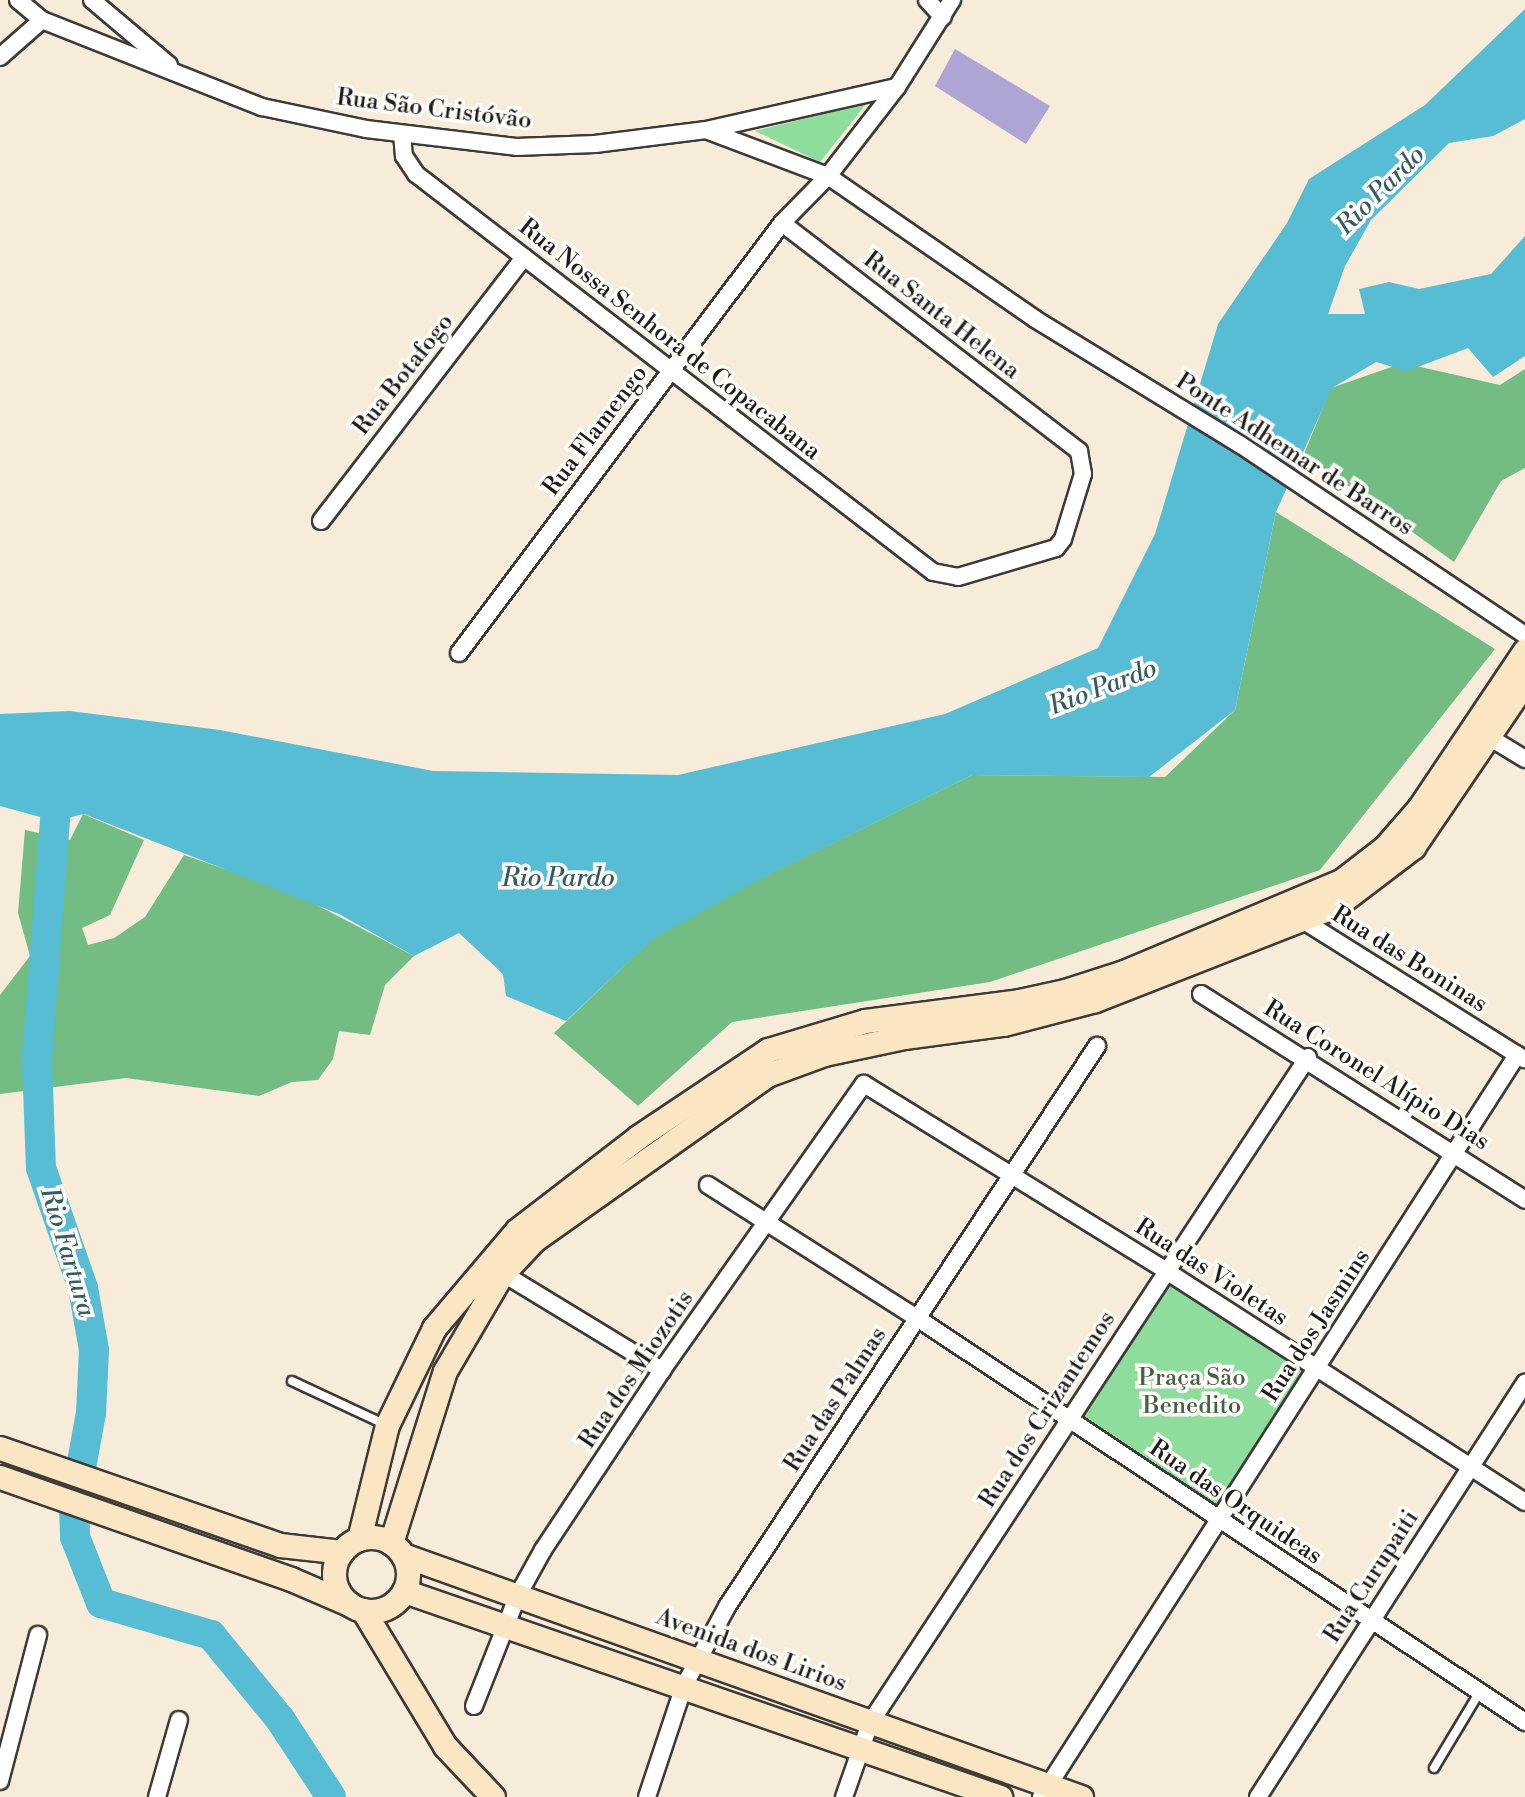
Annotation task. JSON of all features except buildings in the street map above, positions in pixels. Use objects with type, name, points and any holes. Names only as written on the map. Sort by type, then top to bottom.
[{"type":"main road","points":[[493,1797],[445,1746],[395,1658],[335,1581],[351,1546],[387,1425],[434,1328],[495,1269],[767,1075],[824,1054],[904,1037],[1003,1024],[1095,1000],[1304,921],[1337,905],[1413,848],[1483,733],[1525,650]]},
{"type":"main road","points":[[0,1477],[291,1579],[357,1608],[388,1607],[404,1591],[407,1566],[397,1549],[437,1392],[495,1269],[517,1230],[638,1137],[768,1050],[865,1021],[1019,1001],[1065,991],[1124,972],[1341,881],[1392,840],[1525,682]]},
{"type":"main road","points":[[0,1447],[281,1545],[397,1549]]},
{"type":"main road","name":"Avenida dos Lirios","points":[[397,1549],[870,1723],[1044,1791],[1081,1797]]},
{"type":"main road","points":[[404,1591],[506,1624],[1000,1797]]},
{"type":"main road","points":[[388,1607],[395,1658]]},
{"type":"street","name":"Rua São Cristóvão","points":[[18,0],[42,20],[262,107],[402,134],[516,147],[594,144],[706,130],[897,87]]},
{"type":"street","points":[[92,0],[178,73]]},
{"type":"street","points":[[927,0],[943,17]]},
{"type":"street","name":"Rua Flamengo","points":[[459,653],[782,223],[828,176],[897,87],[953,0]]},
{"type":"street","points":[[0,57],[42,20]]},
{"type":"street","name":"Ponte Adhemar de Barros","points":[[706,130],[828,176],[1035,319],[1241,445],[1525,635]]},
{"type":"street","name":"Rua Nossa Senhora de Copacabana","points":[[402,134],[404,156],[416,174],[929,569]]},
{"type":"street","name":"Rua Santa Helena","points":[[782,223],[1073,446],[1083,458],[1084,471],[1063,539],[1056,548],[958,577],[942,576],[929,569]]},
{"type":"street","name":"Rua Botafogo","points":[[321,521],[524,257]]},
{"type":"street","points":[[1483,733],[1525,759]]},
{"type":"street","name":"Rua das Boninas","points":[[1304,921],[1521,1058]]},
{"type":"street","name":"Rua Coronel Alípio Dias","points":[[1201,994],[1308,1057],[1525,1200]]},
{"type":"street","name":"Rua das Palmas","points":[[647,1797],[684,1686],[729,1605],[1097,1046]]},
{"type":"street","name":"Rua dos Crizantemos","points":[[844,1797],[870,1723],[1070,1422],[1164,1270],[1308,1057]]},
{"type":"street","name":"Rua dos Jasmins","points":[[1044,1791],[1521,1058]]},
{"type":"street","name":"Rua das Violetas","points":[[871,1085],[1525,1502]]},
{"type":"street","name":"Rua dos Miozotis","points":[[474,1706],[518,1595],[662,1370],[860,1087],[871,1085]]},
{"type":"street","name":"Rua das Orquideas","points":[[708,1185],[916,1318],[1070,1422],[1220,1518],[1370,1622],[1525,1722]]},
{"type":"street","points":[[495,1269],[662,1370]]},
{"type":"street","name":"Rua Curupaiti","points":[[1258,1797],[1525,1383]]},
{"type":"street","points":[[1,1771],[38,1636]]},
{"type":"street","points":[[157,1797],[179,1720]]},
{"type":"lane","points":[[292,1381],[387,1425]]},
{"type":"lane","points":[[1434,1768],[1479,1693]]},
{"type":"green space","points":[[867,103],[820,162],[755,131]]},
{"type":"green space","points":[[1403,363],[1500,385],[1525,369],[1525,468],[1501,481],[1454,562],[1304,454],[1331,388]]},
{"type":"green space","points":[[1276,512],[1495,649],[1320,870],[990,982],[732,1022],[638,1106],[554,1033],[669,923],[972,775],[1165,777],[1235,710]]},
{"type":"green space","points":[[83,814],[144,840],[110,915],[82,928],[88,945],[114,938],[145,917],[184,855],[294,893],[414,956],[385,985],[370,1035],[339,1031],[333,1059],[318,1080],[292,1082],[259,1096],[126,1078],[0,1094],[0,995],[30,956],[18,913],[25,830],[70,840]]},
{"type":"green space","name":"Praça São Benedito","points":[[1165,1270],[1317,1368],[1216,1515],[1067,1426]]},
{"type":"water","name":"Rio Pardo","points":[[1525,9],[1525,119],[1493,136],[1449,143],[1371,220],[1345,266],[1328,314],[1365,314],[1359,289],[1389,282],[1419,289],[1491,274],[1525,236],[1525,356],[1493,377],[1468,348],[1407,371],[1376,362],[1332,388],[1276,512],[1235,710],[1149,777],[972,775],[762,878],[653,939],[566,1021],[506,996],[503,974],[459,933],[414,956],[339,914],[84,814],[55,821],[0,806],[0,714],[70,711],[220,730],[433,771],[678,775],[945,714],[1098,648],[1155,534],[1218,324],[1287,223],[1309,179],[1425,105]]},
{"type":"waterway","name":"Rio Fartura","points":[[58,780],[37,1060],[41,1168],[83,1288],[94,1350],[91,1413],[74,1506],[75,1537],[101,1603],[211,1635],[280,1719],[331,1797]]}]
